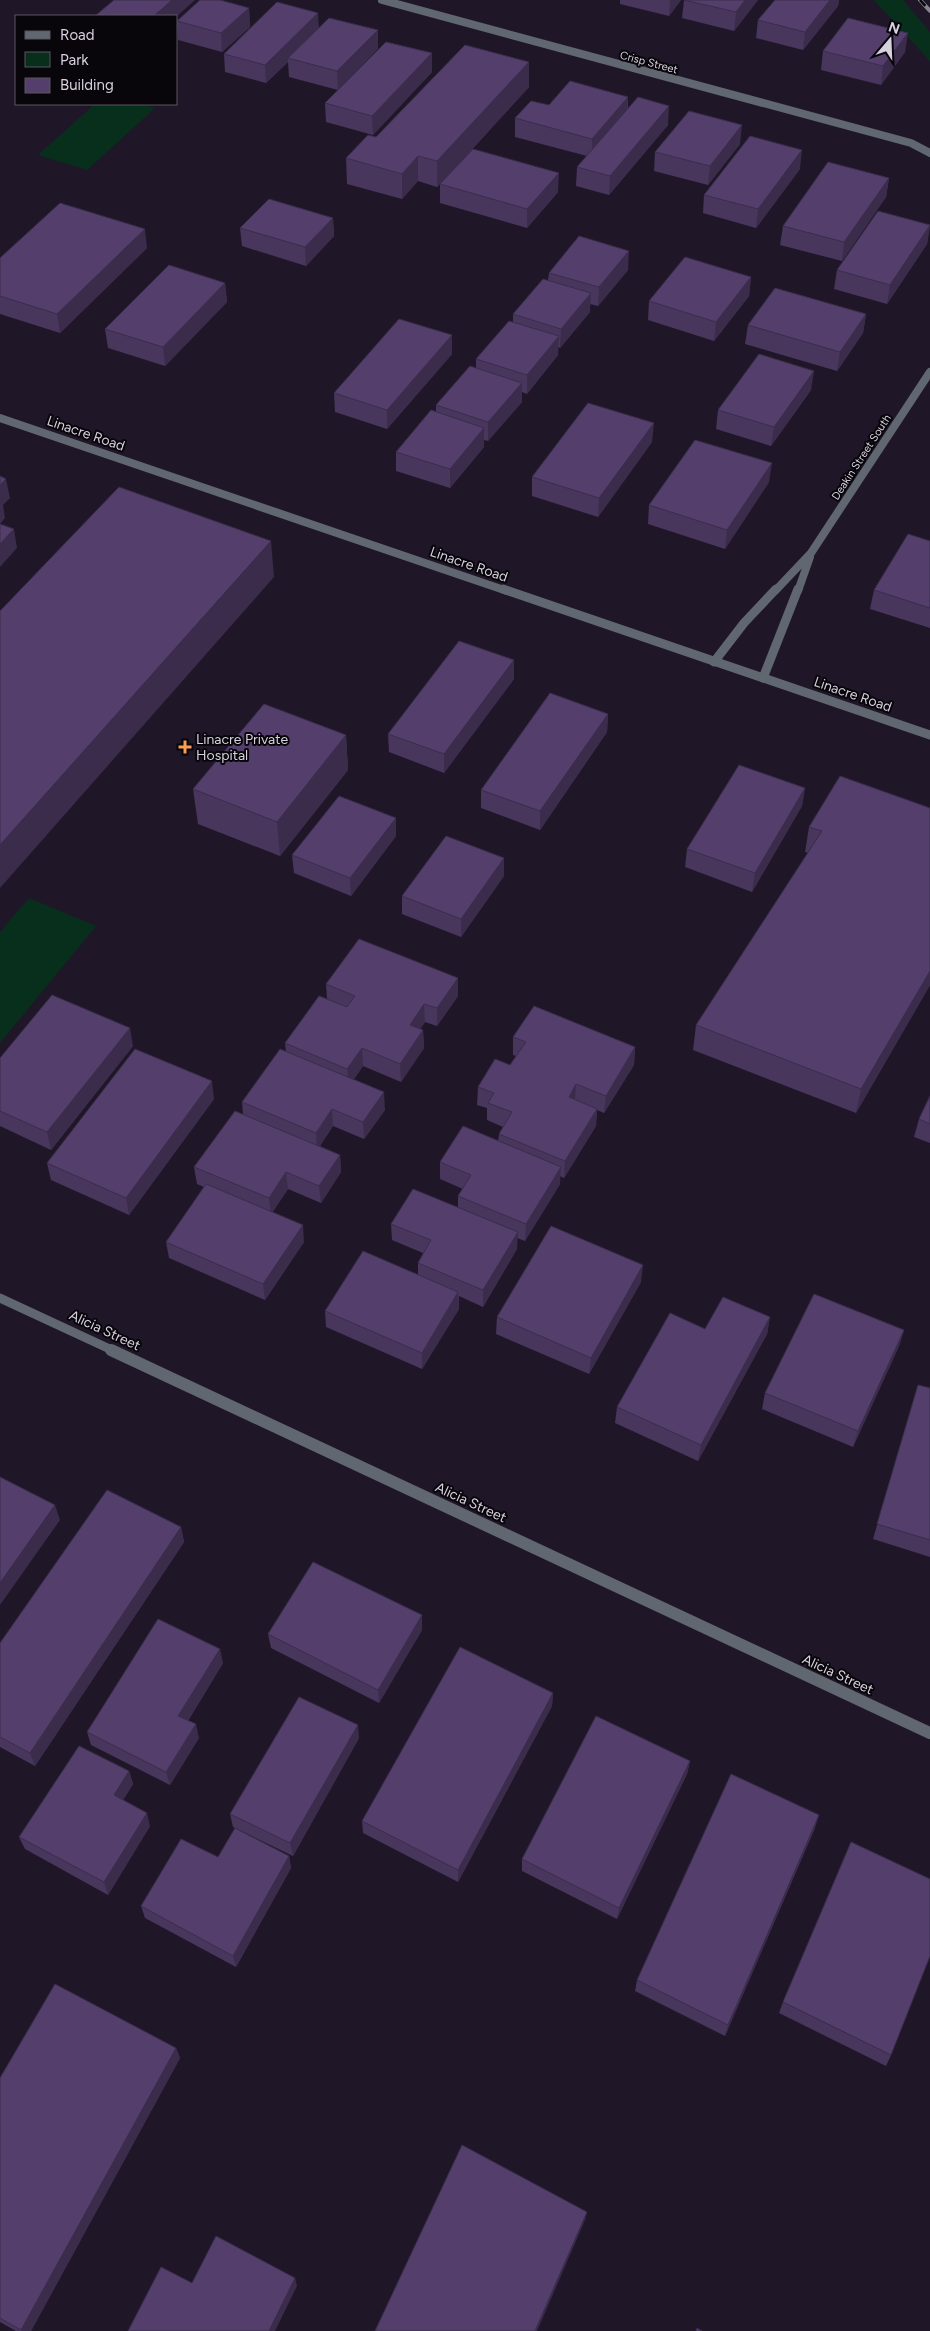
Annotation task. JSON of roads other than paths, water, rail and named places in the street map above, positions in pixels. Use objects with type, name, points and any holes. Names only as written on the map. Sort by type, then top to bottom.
[{"type":"street","name":"Crisp Street","points":[[382,0],[911,143],[930,153]]},
{"type":"street","name":"Deakin Street South","points":[[714,662],[744,622],[811,553],[930,372]]},
{"type":"street","name":"Linacre Road","points":[[0,418],[930,735]]},
{"type":"street","name":"Deakin Street South","points":[[763,678],[781,636],[811,553]]},
{"type":"street","name":"Alicia Street","points":[[0,1298],[930,1733]]},
{"type":"railway","points":[[920,0],[930,11]]},
{"type":"place","name":"Linacre Private Hospital","points":[[185,747]]}]
